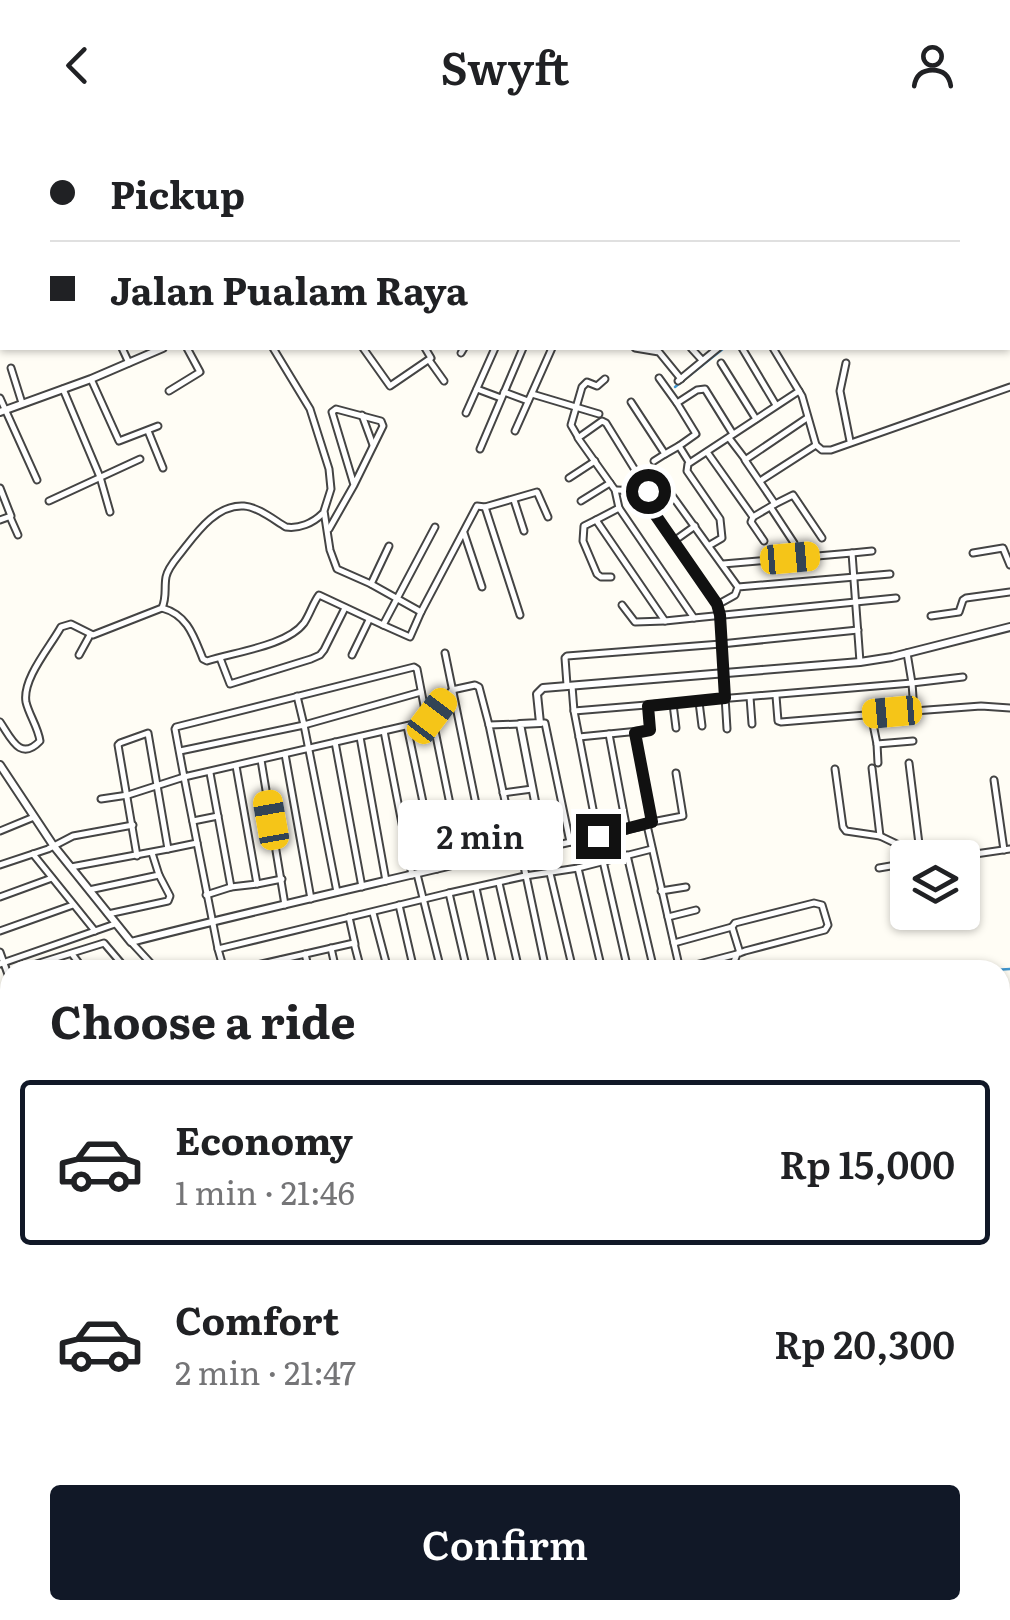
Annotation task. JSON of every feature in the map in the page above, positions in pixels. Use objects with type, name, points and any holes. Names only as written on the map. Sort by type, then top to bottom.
[{"type":"street","points":[[123,350],[129,363]]},
{"type":"street","points":[[2,411],[158,350]]},
{"type":"street","points":[[169,391],[200,372],[188,350]]},
{"type":"street","points":[[162,608],[166,575],[172,565],[196,532],[220,514],[249,506],[293,528],[316,519],[324,511],[331,489],[325,456],[310,409],[273,350]]},
{"type":"street","points":[[363,350],[390,386],[429,360],[427,350]]},
{"type":"street","points":[[466,413],[495,350]]},
{"type":"street","points":[[480,449],[522,350]]},
{"type":"street","points":[[515,431],[551,350]]},
{"type":"street","points":[[648,350],[660,352],[680,380],[715,350]]},
{"type":"street","points":[[694,350],[702,360]]},
{"type":"street","points":[[743,350],[776,405]]},
{"type":"street","points":[[774,350],[799,391],[816,446]]},
{"type":"street","points":[[429,360],[444,381]]},
{"type":"street","points":[[721,363],[756,419]]},
{"type":"street","points":[[846,363],[840,392],[850,441]]},
{"type":"street","points":[[10,368],[23,404]]},
{"type":"street","points":[[654,461],[696,434],[659,378]]},
{"type":"street","points":[[91,379],[118,441],[158,426]]},
{"type":"street","points":[[606,379],[597,386],[584,384],[571,427],[615,490],[619,508],[694,618]]},
{"type":"street","points":[[676,403],[703,388],[794,543]]},
{"type":"street","points":[[816,446],[827,450],[1010,388]]},
{"type":"street","points":[[63,389],[100,477],[110,512]]},
{"type":"street","points":[[477,390],[598,414]]},
{"type":"street","points":[[709,545],[721,540],[721,522],[687,471],[690,462],[799,391]]},
{"type":"street","points":[[0,398],[2,411],[37,480]]},
{"type":"street","points":[[631,402],[665,454]]},
{"type":"street","points":[[328,532],[354,486],[382,424],[336,409],[332,412],[354,486]]},
{"type":"street","points":[[362,416],[373,446]]},
{"type":"street","points":[[745,460],[807,418]]},
{"type":"street","points":[[578,438],[604,422],[648,491]]},
{"type":"street","points":[[148,432],[163,468]]},
{"type":"street","points":[[678,446],[690,462]]},
{"type":"street","points":[[760,481],[816,446]]},
{"type":"street","points":[[707,452],[764,541]]},
{"type":"street","points":[[48,500],[140,459]]},
{"type":"street","points":[[569,478],[595,461]]},
{"type":"street","points":[[727,729],[717,604],[643,497],[648,491],[663,482],[738,587]]},
{"type":"street","points":[[581,501],[610,483]]},
{"type":"street","points":[[0,488],[18,535]]},
{"type":"street","points":[[615,490],[648,491]]},
{"type":"street","points":[[80,654],[90,636],[162,608],[172,610],[188,624],[208,661],[294,633],[319,594],[410,637],[477,506],[538,492],[548,516]]},
{"type":"street","points":[[752,517],[793,495],[822,538]]},
{"type":"street","points":[[514,500],[524,531]]},
{"type":"street","points":[[485,507],[520,616]]},
{"type":"street","points":[[610,577],[597,574],[583,541],[584,526],[619,508]]},
{"type":"street","points":[[324,511],[338,570],[421,612]]},
{"type":"street","points":[[0,520],[10,517]]},
{"type":"street","points":[[596,520],[665,622]]},
{"type":"street","points":[[674,541],[696,526]]},
{"type":"street","points":[[382,625],[435,527]]},
{"type":"street","points":[[464,533],[482,587]]},
{"type":"street","points":[[371,584],[389,546]]},
{"type":"street","points":[[973,553],[1003,548],[1010,565]]},
{"type":"street","points":[[723,564],[872,550]]},
{"type":"street","points":[[852,553],[860,662]]},
{"type":"street","points":[[738,587],[890,574]]},
{"type":"street","points":[[717,604],[735,595],[738,587]]},
{"type":"street","points":[[932,616],[959,612],[964,598],[1010,592]]},
{"type":"street","points":[[622,605],[635,622],[665,622],[896,598]]},
{"type":"street","points":[[220,657],[230,684],[320,656],[345,608]]},
{"type":"street","points":[[352,656],[369,620]]},
{"type":"street","points":[[0,722],[18,748],[25,750],[38,745],[40,734],[26,704],[25,690],[30,678],[60,627],[71,624],[90,636]]},
{"type":"street","points":[[570,842],[537,698],[540,689],[860,662],[1010,627]]},
{"type":"street","points":[[598,836],[567,656],[858,630]]},
{"type":"street","points":[[444,653],[487,858]]},
{"type":"street","points":[[907,653],[914,711]]},
{"type":"street","points":[[221,960],[176,727],[417,669],[462,863]]},
{"type":"street","points":[[574,711],[962,677]]},
{"type":"street","points":[[100,799],[407,726],[430,718],[452,690],[475,685],[479,687],[489,725],[544,960]]},
{"type":"street","points":[[180,751],[304,725],[422,691]]},
{"type":"street","points":[[297,696],[337,892]]},
{"type":"street","points":[[776,696],[781,722],[981,706],[1010,708]]},
{"type":"street","points":[[750,697],[752,724]]},
{"type":"street","points":[[699,702],[702,726]]},
{"type":"street","points":[[673,704],[676,728]]},
{"type":"street","points":[[579,737],[650,730],[648,706]]},
{"type":"street","points":[[871,714],[877,744],[880,836]]},
{"type":"street","points":[[489,725],[542,723]]},
{"type":"street","points":[[520,724],[571,960]]},
{"type":"street","points":[[407,726],[437,869]]},
{"type":"street","points":[[384,731],[414,874],[439,960]]},
{"type":"street","points":[[138,856],[118,745],[148,733],[168,849]]},
{"type":"street","points":[[635,733],[652,849],[678,960]]},
{"type":"street","points":[[609,734],[626,830]]},
{"type":"street","points":[[360,737],[386,881]]},
{"type":"street","points":[[877,744],[913,741]]},
{"type":"street","points":[[336,742],[362,887]]},
{"type":"street","points":[[285,754],[311,900]]},
{"type":"street","points":[[261,760],[286,906]]},
{"type":"street","points":[[909,763],[919,840]]},
{"type":"street","points":[[236,766],[257,884]]},
{"type":"street","points":[[2,768],[51,847],[113,925],[147,960]]},
{"type":"street","points":[[835,769],[844,830],[890,841]]},
{"type":"street","points":[[210,772],[232,887]]},
{"type":"street","points":[[131,942],[462,863],[683,816],[676,774]]},
{"type":"street","points":[[980,854],[1007,850],[994,780]]},
{"type":"street","points":[[503,793],[532,789]]},
{"type":"street","points":[[193,821],[218,816]]},
{"type":"street","points":[[0,831],[30,818]]},
{"type":"street","points":[[0,865],[73,836],[133,825]]},
{"type":"street","points":[[70,868],[196,843]]},
{"type":"street","points":[[218,949],[652,849]]},
{"type":"street","points":[[36,853],[97,931]]},
{"type":"street","points":[[108,914],[168,901],[170,896],[152,853]]},
{"type":"street","points":[[626,855],[652,960]]},
{"type":"street","points":[[603,862],[626,960]]},
{"type":"street","points":[[880,868],[890,867]]},
{"type":"street","points":[[578,868],[600,960]]},
{"type":"street","points":[[89,890],[159,875]]},
{"type":"street","points":[[0,897],[52,878]]},
{"type":"street","points":[[206,895],[282,879]]},
{"type":"street","points":[[499,883],[517,960]]},
{"type":"street","points":[[662,892],[686,887]]},
{"type":"street","points":[[476,888],[492,960]]},
{"type":"street","points":[[449,893],[465,960]]},
{"type":"street","points":[[0,931],[73,904]]},
{"type":"street","points":[[674,943],[732,928],[736,922],[822,905],[828,924],[825,930],[716,960]]},
{"type":"street","points":[[399,906],[412,960]]},
{"type":"street","points":[[668,917],[696,910]]},
{"type":"street","points":[[373,912],[385,960]]},
{"type":"street","points":[[349,918],[359,960]]},
{"type":"street","points":[[30,960],[113,925]]},
{"type":"street","points":[[732,928],[738,954],[735,960]]},
{"type":"street","points":[[48,960],[104,943],[118,960]]},
{"type":"street","points":[[281,960],[355,944]]},
{"type":"street","points":[[331,948],[334,960]]},
{"type":"street","points":[[72,954],[76,960]]},
{"type":"street","points":[[305,954],[306,960]]},
{"type":"waterway","points":[[675,387],[721,350]]},
{"type":"route","points":[[598,836],[652,822],[635,733],[650,730],[648,706],[725,698],[717,604],[643,497],[648,491]]}]
